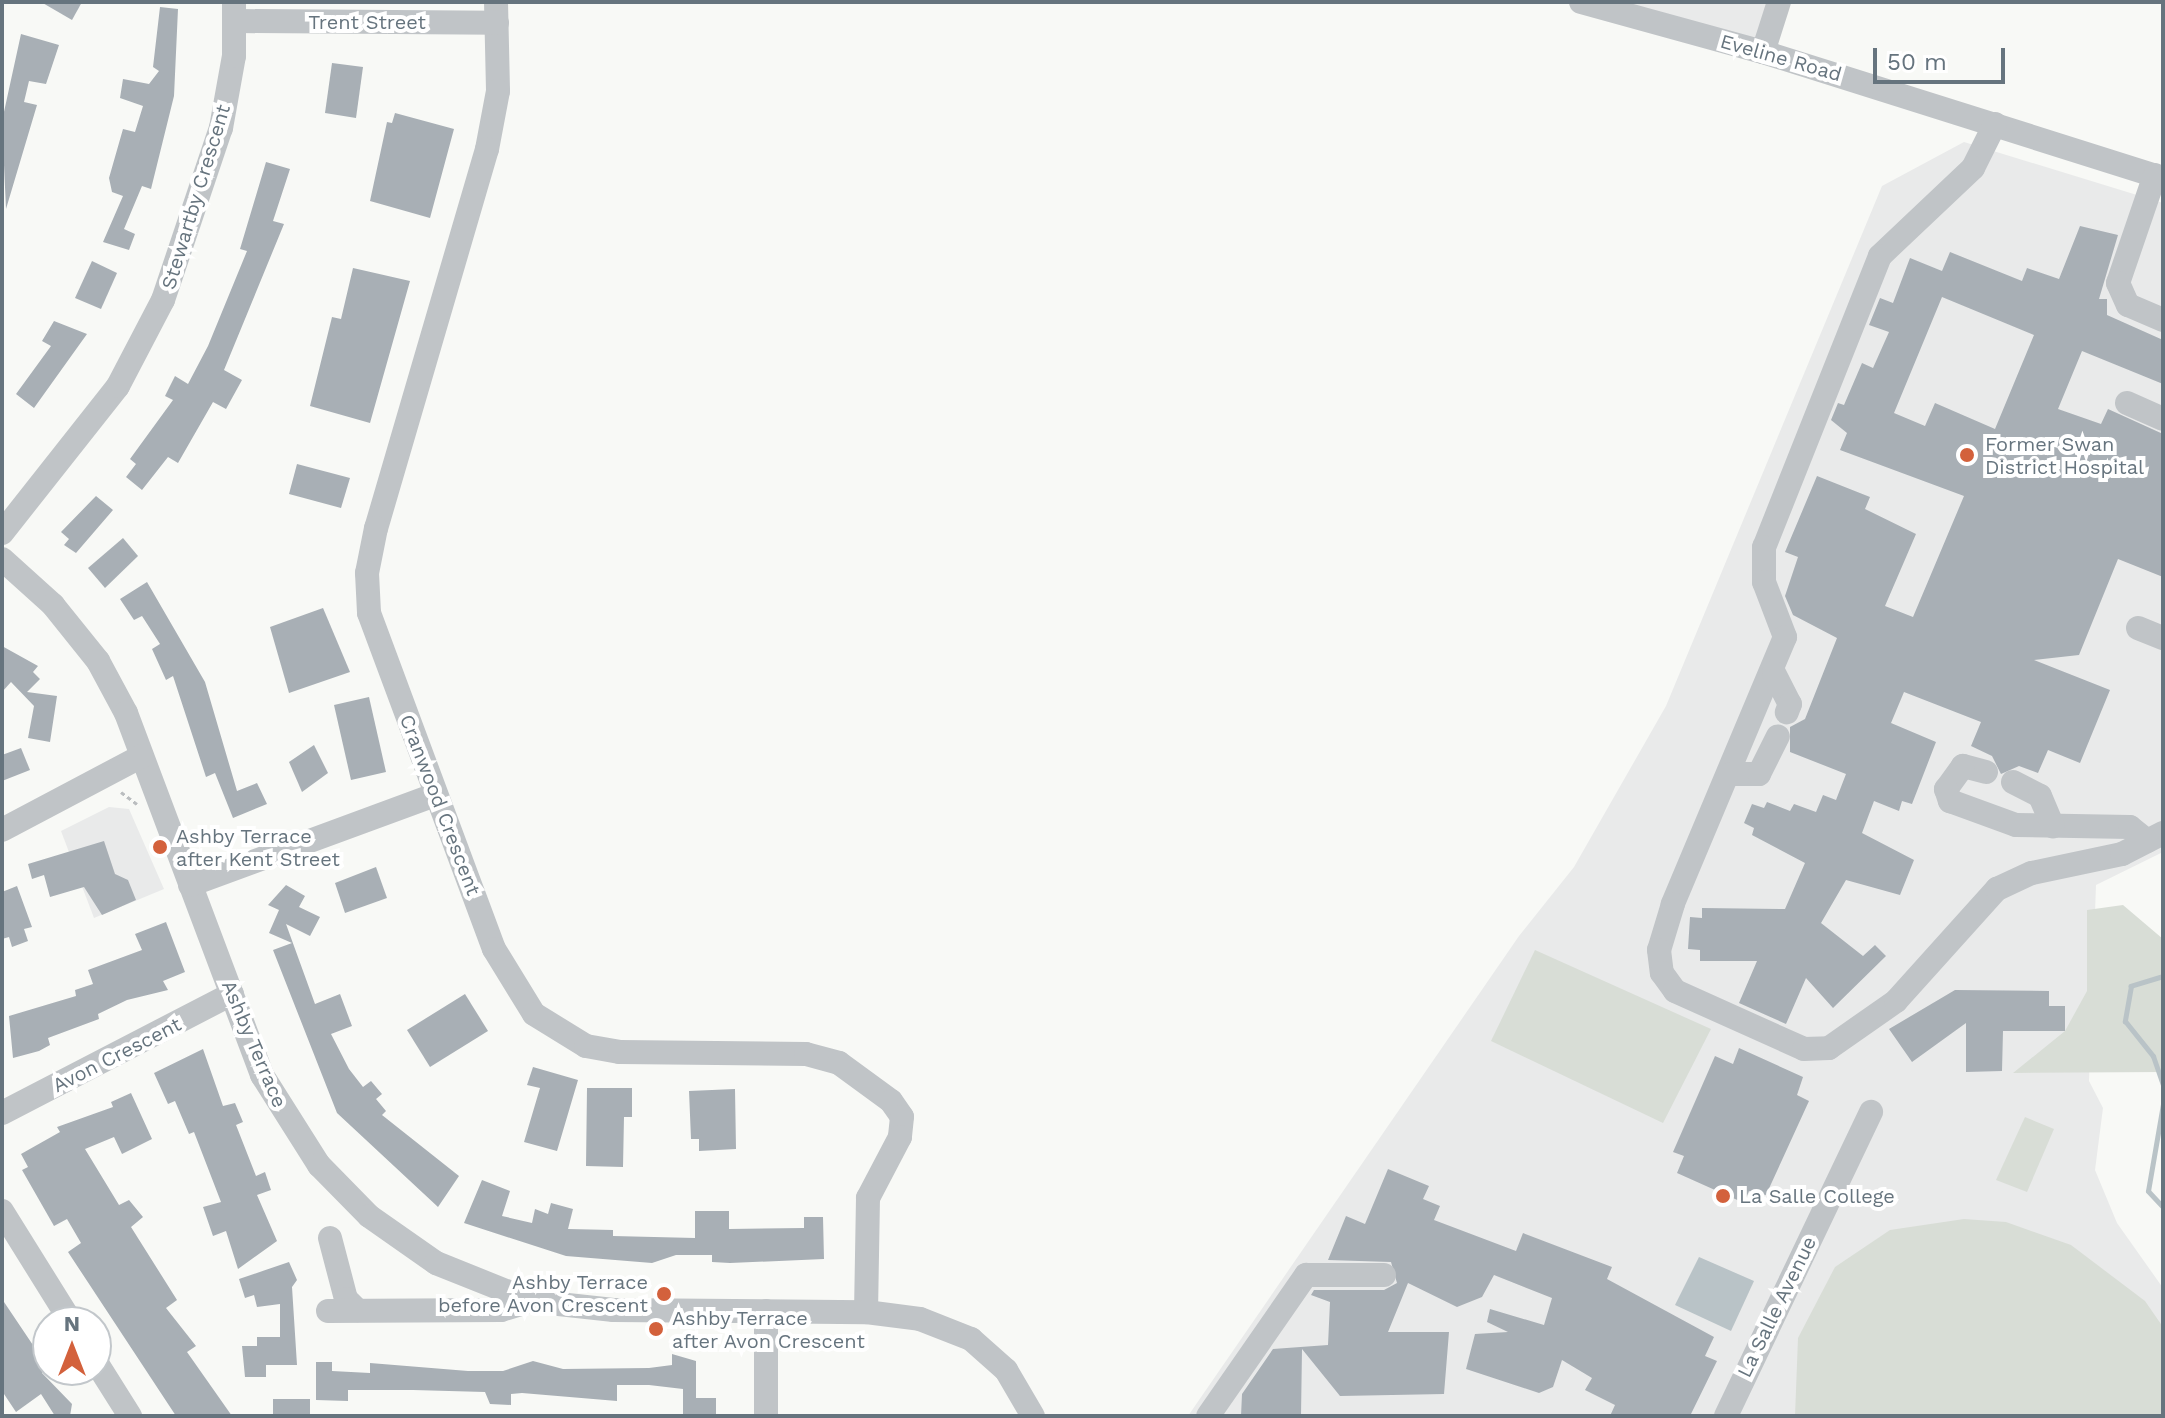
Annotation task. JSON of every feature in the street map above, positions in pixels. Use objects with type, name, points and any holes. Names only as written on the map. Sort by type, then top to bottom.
[{"type":"street","name":"Eveline Road","points":[[1581,2],[1763,52],[2159,176]]},
{"type":"street","points":[[1763,52],[1779,2]]},
{"type":"street","name":"Trent Street","points":[[236,12],[497,13]]},
{"type":"street","name":"Stewartby Crescent","points":[[2,533],[118,386],[163,300],[221,128],[236,12]]},
{"type":"street","name":"Cranwood Crescent","points":[[497,13],[498,91],[487,149],[367,573],[369,613],[435,795],[512,986],[559,1032],[586,1046],[620,1052],[806,1054],[839,1063],[891,1101],[902,1117],[900,1137],[868,1198],[866,1312]]},
{"type":"street","points":[[1995,124],[1973,168],[1880,256],[1764,547],[1764,582],[1785,637],[1774,673],[1673,904],[1659,950],[1662,973],[1675,991],[1804,1049],[1829,1048],[1896,1001],[1997,889],[2155,837]]},
{"type":"street","points":[[2159,176],[2118,283],[2128,305],[2163,320]]},
{"type":"street","points":[[2127,403],[2163,419]]},
{"type":"street","name":"Ashby Terrace","points":[[2,559],[53,605],[98,661],[142,756],[232,994],[279,1108],[343,1191],[436,1263],[531,1301],[614,1310],[866,1312],[920,1319],[971,1339],[1006,1370],[1033,1416]]},
{"type":"street","points":[[2138,628],[2163,638]]},
{"type":"street","points":[[1774,673],[1790,704],[1787,712]]},
{"type":"street","points":[[1730,774],[1759,774],[1778,736]]},
{"type":"street","points":[[2,830],[142,756]]},
{"type":"street","points":[[1986,772],[1963,766],[1946,789],[1950,801],[2016,825],[2130,827],[2155,837]]},
{"type":"street","points":[[2013,782],[2040,796],[2053,826]]},
{"type":"street","points":[[190,885],[435,795]]},
{"type":"street","name":"Avon Crescent","points":[[2,1113],[232,994]]},
{"type":"street","name":"La Salle Avenue","points":[[1726,1416],[1871,1112]]},
{"type":"street","points":[[2,1211],[61,1306]]},
{"type":"street","points":[[330,1238],[346,1299],[357,1310]]},
{"type":"street","points":[[1208,1416],[1306,1275],[1384,1275]]},
{"type":"street","points":[[328,1311],[501,1310],[531,1301]]},
{"type":"street","points":[[766,1311],[766,1416]]},
{"type":"street","points":[[111,1386],[130,1416]]},
{"type":"path","points":[[110,791],[134,800],[144,819]]},
{"type":"shaded area","points":[[1620,2],[1790,2],[1772,53]]},
{"type":"shaded area","points":[[1964,142],[2163,203],[2163,852],[2096,885],[2089,1081],[2103,1108],[2095,1170],[2117,1223],[2163,1288],[2163,1416],[1188,1416],[1519,936],[1574,867],[1666,706],[1882,186]]},
{"type":"shaded area","points":[[109,807],[129,809],[164,889],[94,918],[61,831]]},
{"type":"shaded area","points":[[2123,905],[2163,939],[2163,1072],[2013,1073],[2065,1031],[2087,991],[2087,910]]},
{"type":"shaded area","points":[[1535,950],[1711,1029],[1663,1123],[1491,1041]]},
{"type":"shaded area","points":[[2025,1117],[2054,1129],[2027,1192],[1996,1180]]},
{"type":"shaded area","points":[[1964,1219],[2006,1222],[2071,1245],[2145,1301],[2163,1327],[2163,1416],[1795,1416],[1798,1338],[1835,1267],[1890,1230]]},
{"type":"shaded area","points":[[1699,1257],[1754,1281],[1731,1331],[1675,1305]]},
{"type":"building","points":[[41,2],[82,2],[72,20]]},
{"type":"building","points":[[160,7],[178,9],[174,96],[151,189],[142,186],[124,229],[135,234],[129,250],[103,242],[123,196],[112,192],[109,178],[123,129],[135,132],[143,106],[120,98],[123,79],[149,84],[159,71],[153,67]]},
{"type":"building","points":[[21,34],[59,45],[46,84],[29,81],[24,102],[37,105],[6,209],[2,121]]},
{"type":"building","points":[[332,63],[363,67],[356,118],[325,113]]},
{"type":"building","points":[[395,113],[454,129],[430,218],[370,201],[387,122],[392,123]]},
{"type":"building","points":[[266,162],[290,169],[273,221],[284,224],[224,370],[242,380],[226,409],[213,402],[178,463],[168,457],[142,490],[126,477],[136,464],[130,459],[173,400],[165,396],[175,376],[188,384],[208,346],[247,251],[240,249]]},
{"type":"building","points":[[2080,226],[2118,235],[2099,299],[2107,299],[2107,315],[2163,340],[2163,384],[2082,351],[2058,409],[2101,424],[2108,409],[2163,434],[2163,577],[2118,559],[2079,655],[2034,660],[2110,690],[2080,763],[2048,750],[2038,773],[2019,766],[2001,774],[1992,756],[1971,746],[1981,722],[1904,692],[1891,723],[1936,742],[1912,804],[1902,801],[1899,811],[1874,801],[1862,833],[1914,860],[1900,895],[1846,880],[1821,923],[1863,956],[1875,945],[1886,956],[1833,1008],[1806,978],[1786,1024],[1739,1003],[1757,961],[1700,961],[1700,950],[1688,949],[1690,917],[1702,918],[1702,908],[1785,909],[1805,863],[1752,835],[1754,828],[1744,823],[1752,804],[1764,808],[1767,802],[1790,811],[1794,804],[1816,812],[1823,795],[1836,800],[1846,774],[1790,752],[1790,727],[1805,719],[1837,638],[1793,615],[1785,596],[1798,557],[1785,552],[1817,476],[1870,497],[1865,509],[1916,534],[1885,606],[1913,617],[1964,496],[1840,450],[1847,433],[1831,420],[1838,403],[1844,405],[1862,363],[1873,368],[1889,332],[1869,325],[1880,298],[1893,303],[1910,258],[1942,271],[1950,252],[2022,281],[2027,268],[2059,279]],"holes":[[[1942,297],[2034,335],[1995,429],[1935,403],[1925,426],[1894,413]]]},
{"type":"building","points":[[92,261],[117,273],[101,309],[75,298]]},
{"type":"building","points":[[353,268],[410,281],[370,423],[310,406],[332,317],[341,319]]},
{"type":"building","points":[[54,321],[87,334],[34,408],[16,394],[51,346],[42,341]]},
{"type":"building","points":[[297,464],[350,478],[341,508],[289,494]]},
{"type":"building","points":[[96,496],[113,510],[76,553],[64,545],[69,539],[61,532]]},
{"type":"building","points":[[123,538],[138,556],[105,588],[88,568]]},
{"type":"building","points":[[147,582],[205,682],[237,791],[257,783],[267,804],[233,818],[215,773],[206,777],[173,676],[166,680],[152,649],[160,644],[142,616],[134,620],[120,599]]},
{"type":"building","points":[[323,608],[350,672],[289,693],[270,627]]},
{"type":"building","points":[[2,646],[38,666],[33,672],[40,679],[27,692],[57,696],[50,742],[28,738],[34,706],[11,682],[2,692]]},
{"type":"building","points":[[369,697],[386,772],[351,780],[334,705]]},
{"type":"building","points":[[314,745],[328,773],[302,792],[289,762]]},
{"type":"building","points":[[21,748],[30,770],[2,781],[2,755]]},
{"type":"building","points":[[104,841],[115,874],[128,880],[136,900],[102,915],[84,887],[50,897],[44,875],[32,879],[28,864]]},
{"type":"building","points":[[376,867],[387,898],[345,913],[335,883]]},
{"type":"building","points":[[286,885],[305,896],[299,907],[320,917],[310,936],[286,924],[315,1004],[340,994],[352,1026],[331,1034],[349,1069],[363,1087],[371,1081],[382,1094],[376,1099],[386,1111],[382,1115],[459,1176],[438,1207],[337,1113],[273,950],[292,943],[269,933],[279,910],[268,905]]},
{"type":"building","points":[[17,886],[32,927],[24,929],[28,941],[12,947],[9,937],[2,939],[2,892]]},
{"type":"building","points":[[166,922],[185,972],[163,981],[168,990],[127,1000],[98,1014],[99,1019],[48,1038],[50,1045],[39,1051],[13,1058],[9,1016],[76,996],[75,990],[93,984],[88,970],[142,950],[135,934]]},
{"type":"building","points":[[1955,990],[2049,991],[2049,1006],[2065,1006],[2065,1031],[2003,1031],[2002,1071],[1966,1072],[1966,1023],[1912,1062],[1889,1029]]},
{"type":"building","points":[[465,994],[488,1031],[430,1067],[407,1030]]},
{"type":"building","points":[[1739,1048],[1803,1077],[1797,1095],[1809,1101],[1766,1195],[1749,1191],[1744,1203],[1677,1173],[1684,1156],[1673,1152],[1715,1056],[1733,1064]]},
{"type":"building","points":[[203,1049],[223,1106],[235,1103],[243,1122],[236,1125],[256,1176],[265,1172],[271,1190],[257,1195],[277,1241],[238,1269],[226,1231],[213,1236],[203,1207],[221,1202],[194,1132],[189,1134],[175,1101],[168,1104],[154,1073]]},
{"type":"building","points":[[533,1067],[578,1080],[557,1151],[524,1142],[540,1088],[527,1085]]},
{"type":"building","points":[[587,1088],[632,1088],[632,1117],[624,1117],[623,1167],[586,1166]]},
{"type":"building","points":[[735,1089],[736,1149],[699,1151],[699,1139],[691,1139],[689,1091]]},
{"type":"building","points":[[131,1093],[152,1139],[122,1154],[114,1137],[85,1149],[119,1205],[129,1200],[143,1217],[131,1227],[177,1300],[166,1308],[196,1346],[187,1352],[232,1416],[176,1416],[112,1319],[112,1306],[104,1306],[68,1252],[81,1243],[67,1219],[54,1226],[22,1170],[28,1167],[21,1154],[60,1132],[57,1127],[113,1107],[111,1102]]},
{"type":"building","points":[[1388,1169],[1429,1186],[1423,1199],[1440,1206],[1434,1220],[1516,1251],[1523,1233],[1612,1267],[1607,1279],[1714,1337],[1705,1356],[1717,1361],[1690,1416],[1610,1416],[1615,1405],[1585,1390],[1592,1378],[1562,1360],[1553,1387],[1539,1393],[1466,1369],[1475,1334],[1508,1332],[1487,1322],[1490,1309],[1544,1325],[1552,1298],[1494,1275],[1482,1297],[1457,1307],[1408,1283],[1388,1332],[1449,1332],[1444,1394],[1340,1396],[1302,1349],[1301,1416],[1241,1416],[1242,1394],[1273,1349],[1328,1345],[1330,1302],[1311,1295],[1314,1290],[1384,1290],[1397,1283],[1391,1262],[1328,1260],[1346,1216],[1365,1224]]},
{"type":"building","points":[[482,1180],[510,1191],[502,1216],[532,1223],[535,1209],[548,1214],[551,1203],[573,1209],[568,1229],[613,1230],[613,1236],[695,1238],[695,1211],[729,1211],[729,1229],[804,1228],[804,1217],[823,1217],[824,1259],[730,1263],[712,1262],[712,1255],[676,1255],[652,1263],[566,1256],[464,1223]]},
{"type":"building","points":[[289,1262],[297,1280],[292,1287],[297,1365],[266,1365],[266,1377],[245,1377],[242,1346],[257,1346],[257,1337],[280,1337],[280,1304],[257,1307],[254,1295],[245,1298],[239,1279]]},
{"type":"building","points":[[2,1299],[32,1344],[32,1386],[55,1386],[72,1404],[70,1416],[55,1416],[41,1394],[16,1412],[2,1391]]},
{"type":"building","points":[[672,1354],[696,1361],[696,1398],[716,1398],[716,1416],[683,1416],[683,1389],[649,1385],[617,1385],[617,1401],[522,1393],[511,1394],[511,1405],[490,1404],[485,1392],[413,1390],[348,1390],[348,1401],[316,1400],[316,1362],[332,1362],[332,1371],[370,1373],[370,1363],[468,1371],[503,1371],[533,1361],[563,1369],[649,1368],[672,1365]]},
{"type":"building","points":[[273,1399],[310,1399],[310,1416],[273,1416]]},
{"type":"waterway","points":[[2163,976],[2131,986],[2125,1021],[2153,1056],[2163,1085]]},
{"type":"waterway","points":[[2163,1104],[2148,1191],[2163,1207]]},
{"type":"place","name":"Former Swan District Hospital","points":[[1967,455]]},
{"type":"place","name":"Ashby Terrace after Kent Street","points":[[160,847]]},
{"type":"place","name":"La Salle College","points":[[1723,1196]]},
{"type":"place","name":"Ashby Terrace before Avon Crescent","points":[[664,1294]]},
{"type":"place","name":"Ashby Terrace after Avon Crescent","points":[[656,1329]]}]
